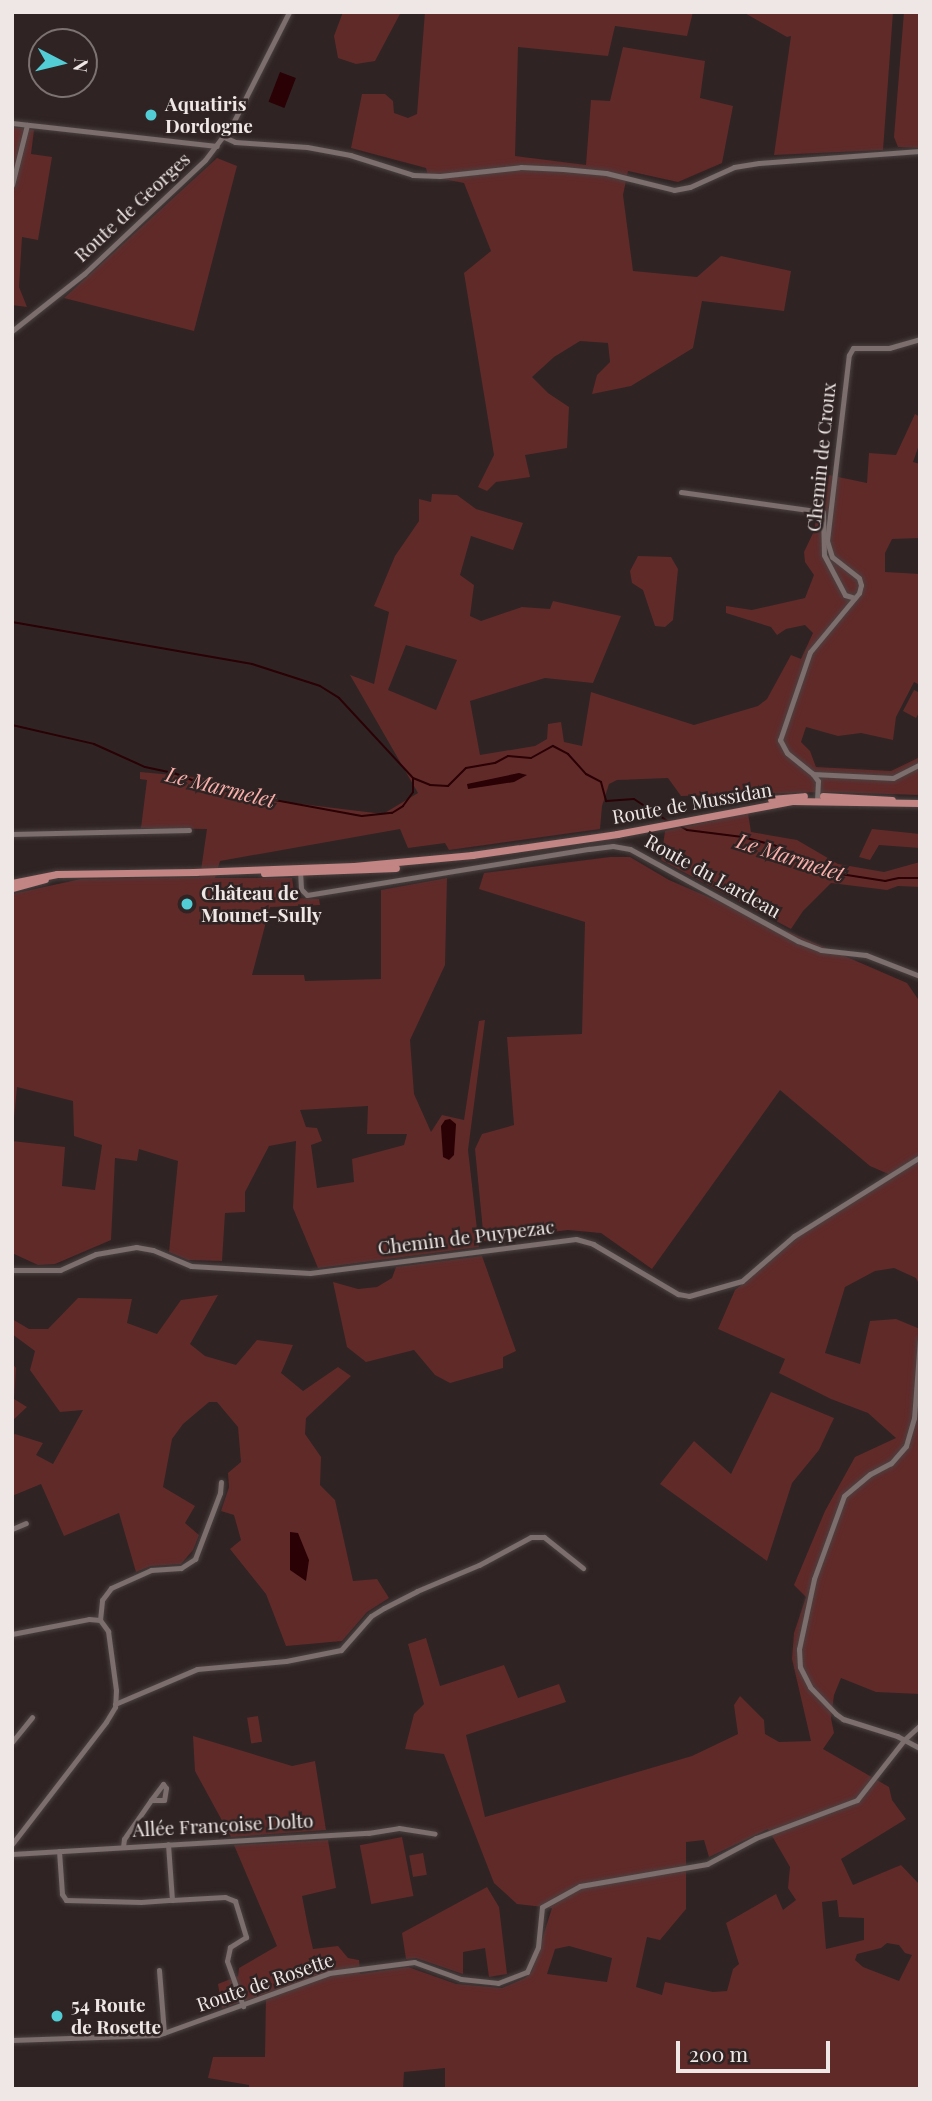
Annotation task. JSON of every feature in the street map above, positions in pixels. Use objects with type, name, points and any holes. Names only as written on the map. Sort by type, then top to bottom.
[{"type":"main road","name":"Route de Mussidan","points":[[12,886],[85,873],[300,870],[472,855],[817,798]]},
{"type":"main road","name":"Route de Mussidan","points":[[678,822],[768,800],[817,798],[919,803]]},
{"type":"street","name":"Route de Georges","points":[[12,331],[84,274],[217,146],[289,12]]},
{"type":"street","points":[[12,123],[217,146]]},
{"type":"street","points":[[12,185],[27,125]]},
{"type":"street","points":[[224,136],[235,142],[307,147],[350,155],[413,175],[448,175],[521,167],[563,169],[606,173],[674,190],[690,187],[734,167],[759,163],[920,151]]},
{"type":"street","name":"Chemin de Croux","points":[[855,598],[861,585],[859,578],[832,557],[827,541],[849,355],[853,348],[889,348],[920,339]]},
{"type":"street","points":[[681,492],[823,512],[824,555],[845,595],[855,598],[810,652],[780,740],[787,753],[818,781],[817,798]]},
{"type":"street","points":[[813,774],[893,778],[920,764]]},
{"type":"street","points":[[12,834],[189,830]]},
{"type":"street","name":"Route du Lardeau","points":[[300,870],[301,889],[307,895],[613,846],[630,849],[798,941],[821,950],[866,955],[920,976]]},
{"type":"street","name":"Chemin de Puypezac","points":[[12,1270],[60,1270],[96,1254],[136,1247],[153,1250],[191,1266],[310,1273],[576,1239],[593,1244],[678,1294],[689,1296],[742,1281],[794,1237],[920,1157]]},
{"type":"street","points":[[920,1339],[914,1418],[906,1446],[891,1463],[870,1474],[844,1496],[814,1579],[799,1649],[800,1667],[810,1687],[836,1714],[920,1748]]},
{"type":"street","points":[[116,1704],[108,1631],[100,1620],[102,1600],[111,1588],[151,1570],[181,1568],[195,1559],[220,1493],[221,1482]]},
{"type":"street","points":[[12,1529],[26,1523]]},
{"type":"street","points":[[12,1844],[99,1731],[116,1704],[197,1669],[286,1661],[341,1650],[371,1616],[384,1608],[417,1591],[479,1566],[531,1537],[544,1537],[583,1568]]},
{"type":"street","points":[[12,1634],[89,1619],[100,1620]]},
{"type":"street","points":[[12,1742],[32,1717]]},
{"type":"street","name":"Route de Rosette","points":[[12,2040],[164,2033],[329,1973],[414,1962],[461,1979],[498,1983],[527,1972],[538,1947],[542,1907],[580,1886],[706,1864],[756,1838],[857,1800],[904,1740],[920,1726]]},
{"type":"street","points":[[123,1847],[124,1839],[151,1800]]},
{"type":"street","name":"Allée Françoise Dolto","points":[[12,1854],[368,1833],[399,1828],[435,1834]]},
{"type":"street","points":[[168,1844],[172,1900]]},
{"type":"street","points":[[59,1851],[62,1894],[69,1902],[225,1897],[235,1901],[246,1937],[230,1947],[227,1961],[243,2006]]},
{"type":"street","points":[[159,1970],[164,2033]]},
{"type":"shaded area","points":[[343,12],[401,12],[375,61],[356,64],[338,58],[334,36]]},
{"type":"shaded area","points":[[425,12],[693,12],[687,36],[615,26],[608,56],[518,47],[515,156],[586,165],[591,100],[610,101],[623,47],[705,61],[700,98],[733,106],[722,163],[678,182],[628,171],[623,195],[633,271],[697,277],[721,256],[791,271],[784,311],[702,301],[693,348],[631,386],[592,394],[597,375],[610,362],[608,343],[580,341],[554,357],[532,377],[548,393],[569,407],[567,448],[525,455],[530,477],[496,482],[487,491],[478,487],[494,455],[464,273],[491,251],[464,183],[428,176],[426,168],[351,148],[362,94],[385,94],[393,101],[394,113],[408,118],[417,114]]},
{"type":"shaded area","points":[[743,12],[893,12],[883,150],[774,155],[791,36],[787,37]]},
{"type":"shaded area","points":[[904,12],[920,12],[920,148],[898,147],[894,137]]},
{"type":"shaded area","points":[[280,72],[296,78],[284,108],[269,102]]},
{"type":"shaded area","points":[[12,127],[34,130],[31,154],[52,157],[38,240],[22,237],[19,287],[27,307],[12,305]]},
{"type":"shaded area","points":[[217,158],[237,166],[194,331],[64,298]]},
{"type":"shaded area","points":[[915,414],[920,417],[920,442],[913,462],[920,464],[920,538],[892,539],[885,553],[885,572],[920,574],[920,685],[914,682],[896,717],[893,740],[861,733],[838,736],[806,727],[801,742],[810,751],[816,767],[891,771],[920,757],[920,795],[824,792],[681,796],[668,778],[617,780],[609,784],[602,806],[600,829],[449,850],[445,843],[408,848],[400,829],[220,861],[215,878],[292,878],[295,898],[319,899],[320,905],[270,907],[252,975],[304,975],[305,981],[381,979],[381,890],[447,878],[445,965],[410,1040],[414,1094],[431,1132],[442,1115],[464,1120],[479,1021],[485,1020],[468,1150],[479,1247],[318,1268],[293,1208],[296,1141],[269,1146],[245,1192],[245,1212],[225,1213],[222,1261],[188,1260],[169,1252],[178,1161],[139,1149],[137,1161],[115,1158],[111,1240],[55,1264],[38,1265],[12,1253],[12,1141],[65,1147],[62,1186],[95,1190],[102,1145],[74,1136],[73,1101],[17,1087],[12,1139],[12,894],[81,879],[200,877],[207,829],[141,828],[147,780],[140,779],[140,772],[205,778],[243,797],[383,814],[418,793],[350,675],[374,684],[389,612],[374,606],[395,556],[419,521],[419,499],[431,502],[432,494],[457,495],[476,509],[523,523],[513,550],[471,536],[460,575],[474,585],[470,616],[481,621],[522,607],[550,609],[553,601],[621,616],[593,683],[545,678],[470,701],[480,755],[535,746],[547,739],[548,724],[561,722],[564,742],[582,746],[591,692],[694,725],[758,706],[767,699],[791,655],[801,659],[813,633],[805,625],[786,629],[777,635],[771,627],[726,613],[726,606],[752,610],[805,598],[814,575],[805,562],[804,552],[814,531],[824,474],[867,483],[869,453],[896,455]],"holes":[[[406,645],[457,660],[436,710],[388,690]],[[368,1106],[367,1134],[407,1134],[404,1145],[352,1159],[354,1182],[317,1188],[311,1145],[322,1141],[317,1128],[306,1127],[300,1110]]]},
{"type":"shaded area","points":[[638,556],[671,557],[678,569],[673,620],[665,627],[655,626],[643,590],[632,583],[630,571]]},
{"type":"shaded area","points":[[914,690],[920,693],[920,711],[916,718],[903,711]]},
{"type":"shaded area","points":[[519,773],[527,775],[514,782],[468,789],[467,784]]},
{"type":"shaded area","points":[[748,813],[751,832],[797,840],[838,864],[884,872],[920,862],[920,887],[898,886],[887,890],[831,883],[803,911],[791,929],[661,860],[665,831]]},
{"type":"shaded area","points":[[872,829],[920,834],[920,848],[879,845],[870,860],[859,857]]},
{"type":"shaded area","points":[[610,857],[630,857],[669,880],[907,983],[920,1002],[920,1286],[916,1278],[894,1268],[875,1271],[845,1287],[825,1353],[860,1364],[870,1321],[896,1319],[920,1329],[920,1694],[876,1692],[841,1678],[834,1695],[831,1718],[834,1733],[823,1749],[889,1787],[892,1800],[906,1819],[841,1859],[853,1885],[901,1865],[920,1885],[920,2089],[445,2089],[445,2068],[404,2072],[403,2089],[249,2089],[249,2085],[208,2078],[213,2057],[265,2057],[266,1994],[222,2008],[218,1984],[238,1976],[239,1968],[277,1946],[234,1845],[328,1840],[336,1888],[302,1896],[313,1949],[338,1946],[348,1958],[359,1960],[360,1974],[408,1967],[456,1984],[502,1988],[525,1978],[532,1971],[552,1908],[517,1904],[494,1883],[444,1754],[405,1749],[414,1714],[424,1704],[408,1644],[426,1638],[440,1686],[504,1665],[518,1698],[559,1684],[566,1702],[466,1735],[485,1817],[692,1756],[738,1734],[734,1705],[740,1696],[764,1720],[765,1734],[779,1742],[811,1741],[792,1659],[794,1633],[806,1597],[794,1585],[825,1511],[855,1457],[896,1438],[868,1413],[831,1399],[779,1373],[785,1359],[718,1329],[735,1290],[801,1235],[893,1176],[870,1166],[780,1090],[652,1269],[601,1233],[568,1230],[484,1241],[475,1149],[482,1134],[514,1125],[507,1037],[582,1034],[585,922],[479,889],[484,873]],"holes":[[[768,1829],[790,1867],[788,1888],[796,1900],[783,1910],[776,1894],[726,1923],[739,1964],[733,1969],[727,1991],[713,1992],[665,1982],[662,1995],[636,1987],[647,1937],[660,1940],[686,1909],[686,1842],[704,1840],[709,1857]],[[837,1900],[839,1917],[864,1918],[864,1940],[826,1949],[822,1902]],[[887,1943],[899,1945],[905,1953],[912,1955],[899,1981],[863,1967],[855,1960],[857,1954],[881,1948]],[[569,1946],[612,1958],[607,1982],[547,1974],[555,1949]]]},
{"type":"shaded area","points":[[450,1119],[456,1124],[454,1155],[449,1160],[443,1157],[441,1126],[445,1120]]},
{"type":"shaded area","points":[[482,1256],[516,1351],[503,1357],[503,1368],[450,1383],[435,1375],[414,1350],[366,1362],[347,1347],[333,1282],[358,1289],[377,1287],[392,1278],[396,1267]]},
{"type":"shaded area","points":[[218,1295],[190,1344],[205,1356],[236,1365],[257,1340],[293,1345],[281,1373],[303,1391],[338,1367],[351,1376],[306,1418],[305,1434],[321,1457],[320,1485],[335,1500],[353,1581],[377,1579],[389,1598],[367,1612],[342,1641],[286,1646],[266,1594],[230,1549],[241,1540],[234,1515],[221,1511],[229,1487],[228,1473],[241,1462],[238,1427],[217,1402],[209,1402],[183,1424],[172,1439],[163,1487],[195,1506],[185,1523],[199,1535],[193,1550],[181,1564],[151,1566],[136,1572],[119,1513],[64,1536],[41,1484],[12,1496],[12,1436],[15,1434],[43,1443],[36,1455],[53,1464],[83,1410],[60,1412],[30,1370],[35,1351],[12,1334],[12,1319],[29,1329],[48,1329],[78,1298],[132,1299],[127,1323],[157,1334],[181,1300]]},
{"type":"shaded area","points":[[12,1363],[16,1368],[14,1399],[27,1407],[12,1421]]},
{"type":"shaded area","points":[[771,1392],[834,1418],[819,1450],[792,1483],[767,1561],[660,1484],[694,1441],[731,1474]]},
{"type":"shaded area","points":[[290,1532],[298,1533],[309,1560],[306,1581],[290,1570]]},
{"type":"shaded area","points":[[258,1716],[262,1742],[251,1743],[247,1718]]},
{"type":"shaded area","points":[[193,1736],[292,1766],[315,1761],[326,1830],[231,1837],[195,1771]]},
{"type":"shaded area","points":[[402,1837],[413,1896],[371,1904],[360,1845]]},
{"type":"shaded area","points":[[423,1853],[427,1875],[413,1877],[409,1855]]},
{"type":"shaded area","points":[[487,1887],[499,1907],[507,1974],[489,1977],[485,1948],[463,1952],[463,1974],[416,1958],[406,1959],[402,1933]]},
{"type":"waterway","points":[[12,622],[252,664],[320,686],[339,698],[413,778],[430,785],[448,786],[466,768],[495,763],[508,756],[531,758],[553,746],[568,754],[586,774],[601,782],[606,801],[634,799],[669,822]]},
{"type":"waterway","name":"Le Marmelet","points":[[12,725],[94,744],[145,767],[174,773],[215,789],[362,816],[392,813],[403,806],[413,792],[413,779]]},
{"type":"waterway","name":"Le Marmelet","points":[[678,825],[687,830],[743,837],[776,846],[834,873],[885,881],[920,878]]},
{"type":"place","name":"Aquatiris Dordogne","points":[[151,115]]},
{"type":"place","name":"Château de Mounet-Sully","points":[[187,904]]},
{"type":"place","name":"54 Route de Rosette","points":[[57,2016]]}]
